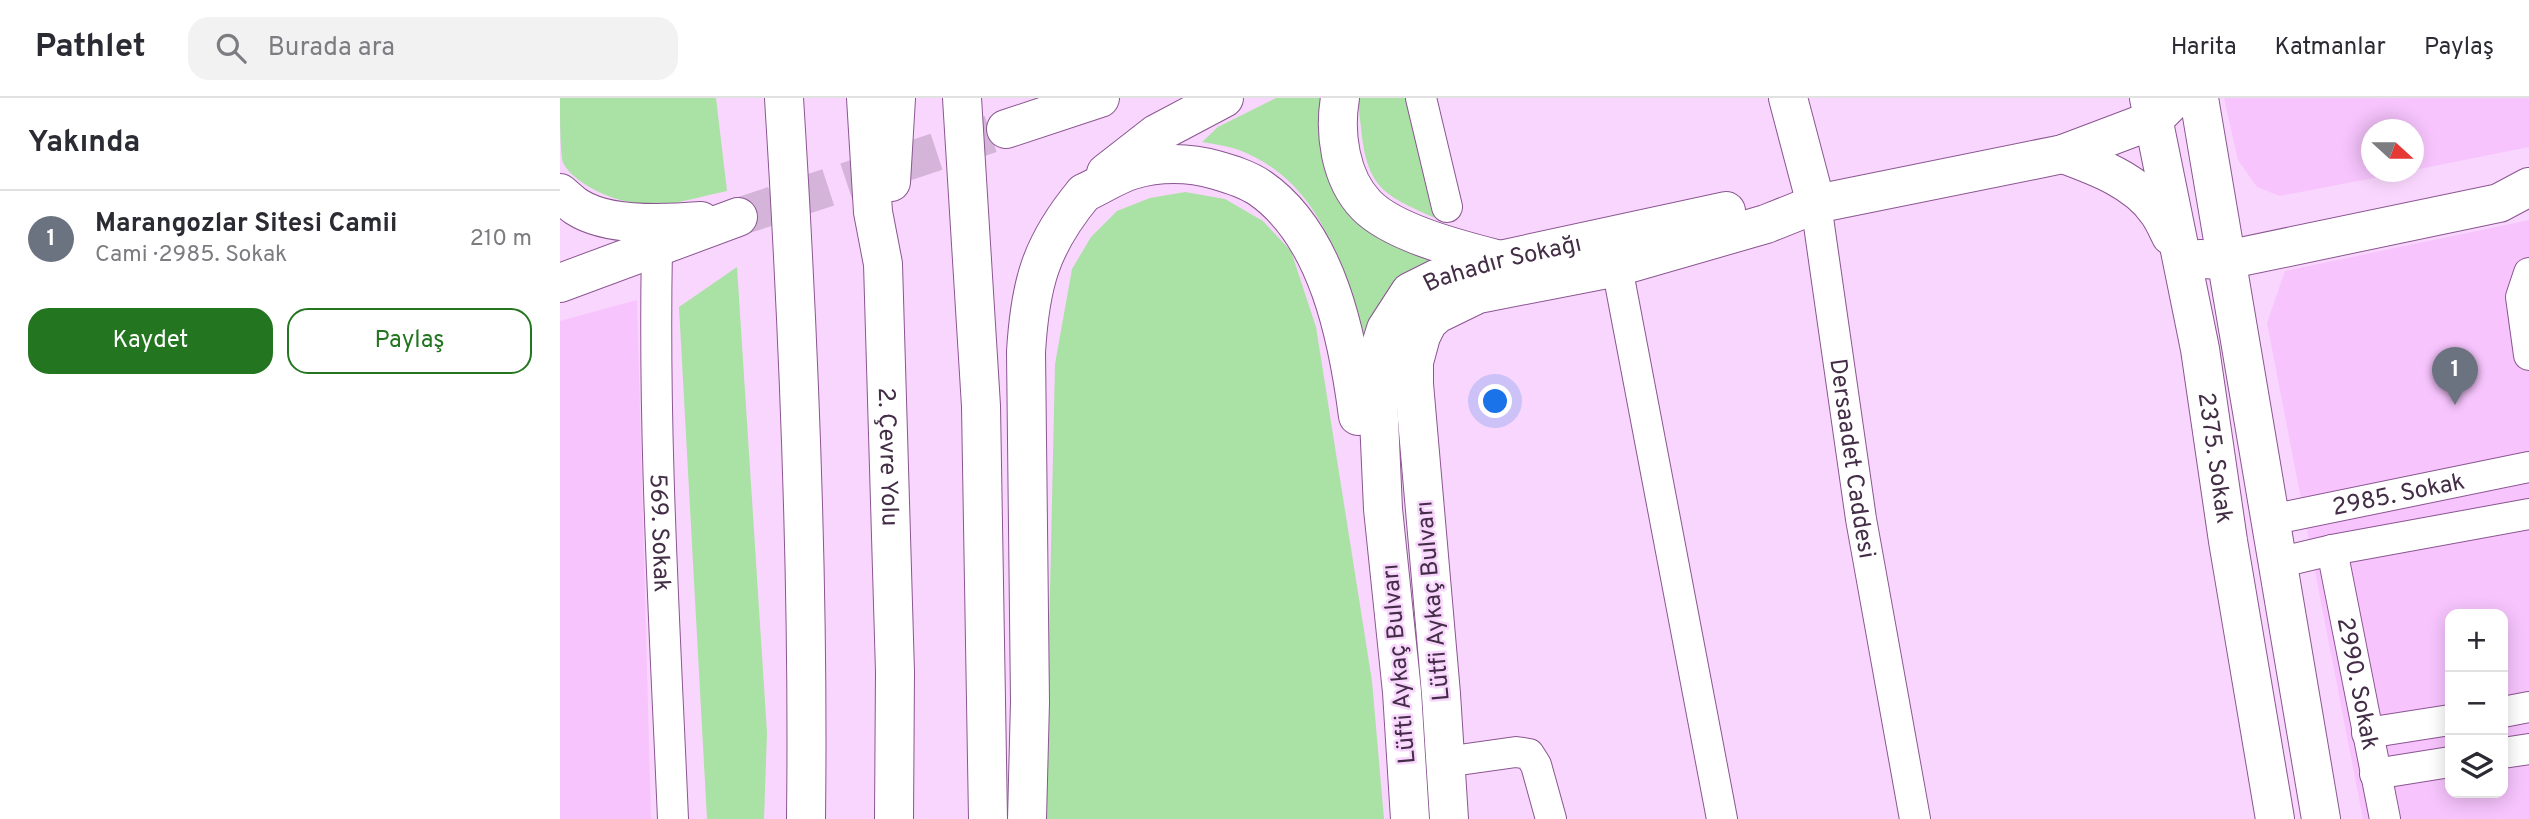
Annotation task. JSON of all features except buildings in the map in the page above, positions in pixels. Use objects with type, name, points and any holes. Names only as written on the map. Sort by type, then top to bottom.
[{"type":"main road","points":[[784,98],[803,476],[808,719],[806,819]]},
{"type":"main road","name":"2. Çevre Yolu","points":[[866,98],[873,212],[883,264],[895,672],[894,819]]},
{"type":"main road","points":[[883,264],[896,98]]},
{"type":"main road","points":[[962,98],[981,406],[988,819]]},
{"type":"main road","points":[[1006,130],[1100,98]]},
{"type":"main road","points":[[1027,819],[1030,702],[1026,352],[1029,307],[1040,265],[1052,237],[1084,193],[1120,160],[1156,134],[1224,98]]},
{"type":"main road","points":[[1340,98],[1337,116],[1342,161],[1350,181],[1365,204],[1387,220],[1432,240],[1500,260]]},
{"type":"main road","name":"Dersaadet Caddesi","points":[[1788,98],[1816,204]]},
{"type":"main road","name":"2375. Sokak","points":[[2199,98],[2321,819]]},
{"type":"main road","name":"Bahadır Sokağı","points":[[1414,384],[1414,362],[1428,322],[1437,314],[1478,294],[1617,267],[1766,224],[1816,204],[2063,153],[2159,105]]},
{"type":"main road","name":"2375. Sokak","points":[[2159,105],[2181,254],[2200,349],[2228,541],[2275,819]]},
{"type":"main road","points":[[2063,153],[2119,178],[2140,194],[2157,209],[2181,254],[2224,247],[2498,183],[2529,186]]},
{"type":"main road","points":[[1084,193],[1132,170],[1167,164],[1202,165],[1259,187],[1297,223],[1318,262],[1337,311],[1350,358],[1362,445],[1383,509]]},
{"type":"main road","points":[[560,193],[578,208],[600,216],[638,222],[682,222],[738,217],[560,283]]},
{"type":"main road","name":"Bahadır Sokağı","points":[[1383,509],[1377,374],[1386,329],[1410,292],[1436,279],[1500,260],[1779,199],[1797,197],[1816,204]]},
{"type":"main road","name":"Lütfi Aykaç Bulvarı","points":[[1414,384],[1449,819]]},
{"type":"main road","name":"Lüfti Aykaç Bulvarı","points":[[1383,509],[1402,692],[1410,819]]},
{"type":"street","points":[[1421,98],[1447,208]]},
{"type":"street","name":"Dersaadet Caddesi","points":[[1816,204],[1861,520],[1915,819]]},
{"type":"street","name":"569. Sokak","points":[[657,247],[662,556],[673,819]]},
{"type":"street","points":[[1617,267],[1722,819]]},
{"type":"street","points":[[2529,273],[2521,297],[2529,355]]},
{"type":"street","name":"2985. Sokak","points":[[2270,520],[2529,467]]},
{"type":"street","name":"2985. Sokak","points":[[2277,563],[2332,550],[2529,514]]},
{"type":"street","name":"2990. Sokak","points":[[2332,550],[2385,819]]},
{"type":"street","points":[[2508,711],[2529,707]]},
{"type":"street","points":[[2367,733],[2445,721]]},
{"type":"street","points":[[2508,752],[2529,749]]},
{"type":"street","points":[[1445,762],[1516,752],[1529,754],[1536,765],[1551,819]]},
{"type":"street","points":[[2375,774],[2445,763]]},
{"type":"shaded area","points":[[2224,98],[2529,98],[2529,147],[2424,168],[2424,119],[2361,119],[2361,180],[2280,196],[2257,187],[2238,160]]},
{"type":"shaded area","points":[[2529,220],[2529,819],[2363,819],[2267,323],[2285,271]]},
{"type":"shaded area","points":[[637,300],[651,819],[560,819],[560,321]]},
{"type":"green space","points":[[560,98],[716,98],[727,191],[671,204],[651,205],[622,201],[593,189],[570,173],[563,163]]},
{"type":"green space","points":[[1276,98],[1324,98],[1335,168],[1442,254],[1365,336],[1336,253],[1308,203],[1289,182],[1267,164],[1239,150],[1202,142],[1218,127]]},
{"type":"green space","points":[[1359,98],[1409,98],[1439,212],[1435,218],[1405,204],[1376,181],[1365,155]]},
{"type":"green space","points":[[1185,192],[1225,199],[1263,221],[1291,251],[1316,327],[1372,681],[1384,819],[1045,819],[1055,364],[1072,269],[1091,237],[1117,211],[1150,198]]},
{"type":"green space","points":[[737,267],[767,733],[764,819],[707,819],[679,307]]},
{"type":"tunnel","points":[[738,217],[1006,129]]},
{"type":"place","name":"Marangozlar Sitesi Camii","points":[[2455,405]]}]
